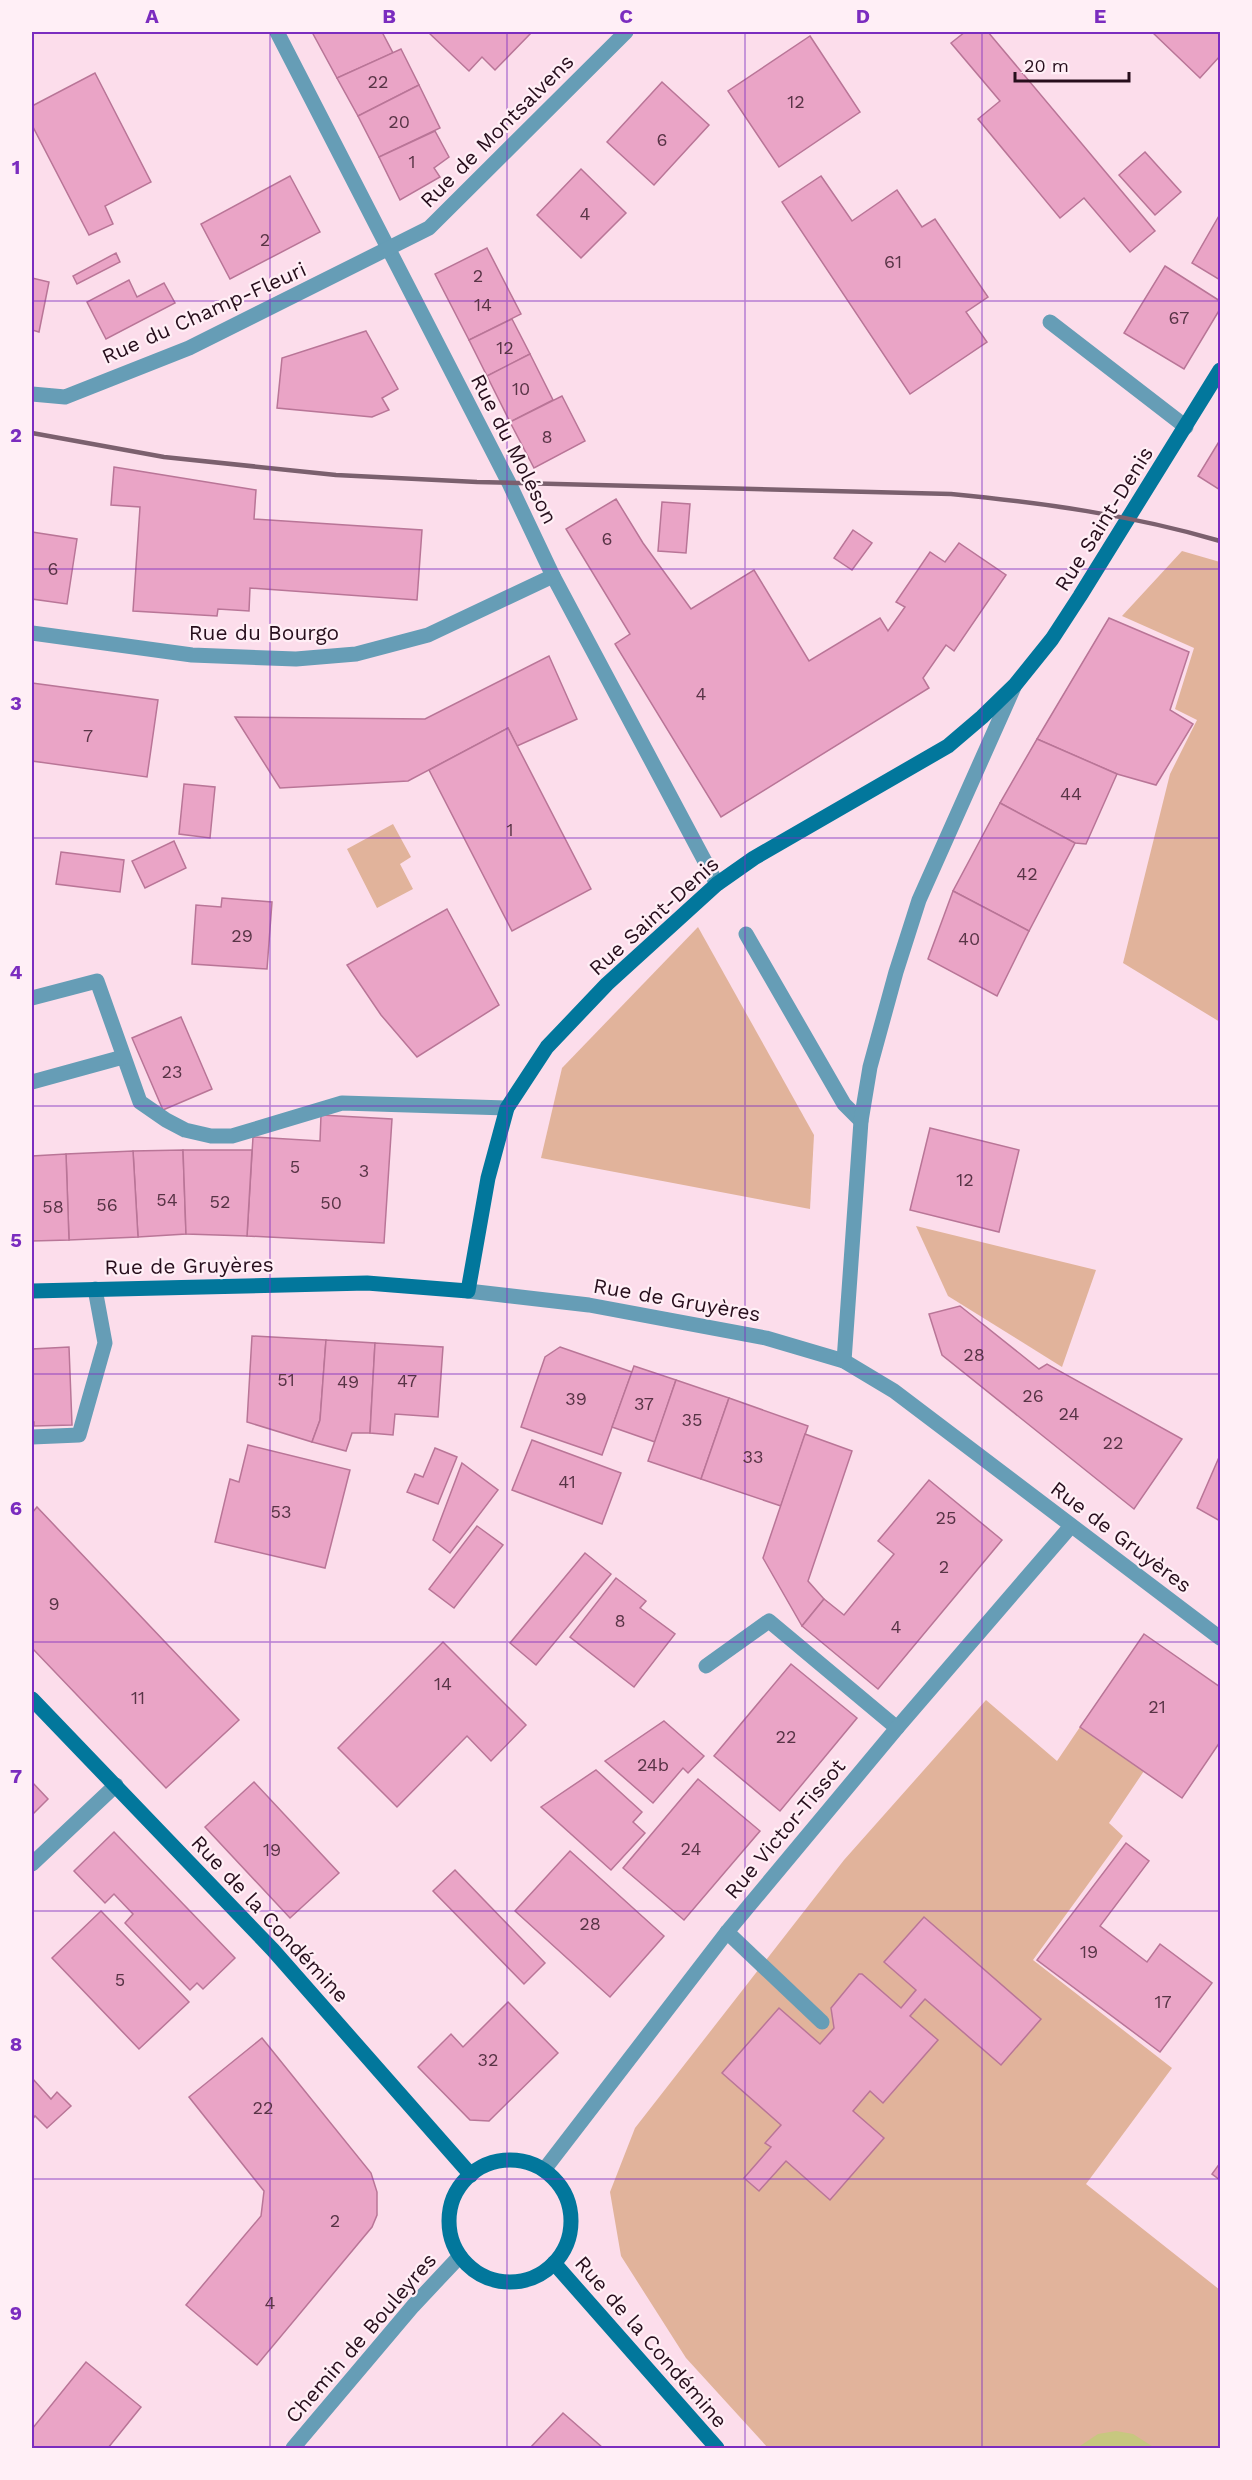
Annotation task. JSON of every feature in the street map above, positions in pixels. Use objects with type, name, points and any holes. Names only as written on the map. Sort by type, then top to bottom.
[{"type":"main road","name":"Rue Saint-Denis","points":[[468,1291],[488,1178],[507,1108],[547,1047],[608,984],[717,884],[754,858],[948,746],[1014,685],[1052,639],[1221,370]]},
{"type":"main road","name":"Rue de Gruyères","points":[[32,1291],[367,1283],[468,1291]]},
{"type":"main road","name":"Rue de la Condémine","points":[[32,1699],[273,1950],[471,2175]]},
{"type":"main road","points":[[506,2160],[519,2161],[544,2170],[564,2192],[570,2214],[569,2237],[554,2263],[528,2279],[513,2282],[498,2281],[483,2276],[460,2256],[450,2228],[453,2199],[460,2186],[471,2175],[493,2163],[506,2160]]},
{"type":"main road","name":"Rue de la Condémine","points":[[554,2263],[717,2448]]},
{"type":"street","name":"Rue du Moléson","points":[[277,32],[509,483],[553,576],[717,884]]},
{"type":"street","name":"Rue de Montsalvens","points":[[389,249],[429,228],[626,32]]},
{"type":"street","name":"Rue du Champ-Fleuri","points":[[32,394],[65,397],[189,348],[389,249]]},
{"type":"street","points":[[1050,322],[1186,427]]},
{"type":"street","name":"Rue du Bourgo","points":[[32,633],[192,655],[296,659],[356,654],[428,635],[553,576]]},
{"type":"street","name":"Rue Saint-Denis","points":[[844,1361],[861,1121],[870,1067],[919,900],[1014,685]]},
{"type":"street","points":[[746,934],[844,1104],[861,1121]]},
{"type":"street","points":[[32,998],[97,981],[140,1102],[185,1130],[211,1136],[232,1136],[342,1103],[507,1108]]},
{"type":"street","points":[[32,1082],[123,1057]]},
{"type":"street","points":[[32,1437],[80,1436],[105,1343],[95,1289]]},
{"type":"street","name":"Rue de Gruyères","points":[[468,1291],[589,1305],[766,1338],[844,1361],[894,1391],[1221,1638]]},
{"type":"street","name":"Rue Victor-Tissot","points":[[544,2170],[727,1932],[897,1728],[1071,1526]]},
{"type":"street","points":[[706,1666],[769,1621],[897,1728]]},
{"type":"street","points":[[32,1864],[116,1785]]},
{"type":"street","points":[[727,1932],[822,2022]]},
{"type":"street","name":"Chemin de Bouleyres","points":[[293,2448],[413,2306],[460,2256]]},
{"type":"shaded area","points":[[1182,551],[1220,562],[1220,1022],[1123,963],[1170,774],[1197,720],[1175,709],[1194,648],[1122,616]]},
{"type":"shaded area","points":[[393,824],[411,857],[400,864],[413,889],[377,908],[347,849]]},
{"type":"shaded area","points":[[698,927],[814,1135],[810,1209],[541,1158],[562,1068]]},
{"type":"shaded area","points":[[916,1226],[1096,1270],[1062,1367],[948,1296]]},
{"type":"shaded area","points":[[986,1700],[1057,1761],[1080,1727],[1144,1771],[1109,1823],[1123,1836],[1033,1960],[1172,2068],[1086,2184],[1220,2290],[1220,2448],[768,2448],[686,2358],[621,2256],[610,2192],[635,2128],[844,1860]]},
{"type":"shaded area","points":[[1116,2431],[1133,2434],[1155,2448],[1077,2448],[1098,2434]]},
{"type":"building","points":[[312,32],[382,32],[393,53],[337,78]]},
{"type":"building","points":[[428,32],[532,32],[495,70],[482,57],[469,71]]},
{"type":"building","points":[[965,32],[988,32],[1155,231],[1130,252],[1084,198],[1060,218],[978,119],[1000,101],[951,43]]},
{"type":"building","points":[[1152,32],[1219,32],[1220,56],[1200,78]]},
{"type":"building","points":[[810,36],[860,112],[779,167],[728,91]]},
{"type":"building","points":[[401,49],[419,85],[358,116],[337,78]]},
{"type":"building","points":[[95,73],[151,182],[105,206],[113,224],[89,235],[32,125],[32,106]]},
{"type":"building","points":[[662,82],[709,125],[654,185],[607,142]]},
{"type":"building","points":[[419,85],[440,128],[379,157],[358,116]]},
{"type":"building","points":[[435,131],[449,157],[434,168],[440,177],[400,200],[379,157]]},
{"type":"building","points":[[1145,152],[1181,192],[1155,215],[1119,175]]},
{"type":"building","points":[[581,169],[626,213],[581,258],[537,215]]},
{"type":"building","points":[[290,176],[320,232],[230,279],[201,224]]},
{"type":"building","points":[[821,176],[852,221],[897,190],[922,227],[935,219],[988,297],[966,312],[987,342],[910,394],[782,202]]},
{"type":"building","points":[[1220,214],[1220,280],[1192,263]]},
{"type":"building","points":[[487,248],[521,314],[469,340],[435,274]]},
{"type":"building","points":[[116,253],[120,262],[77,284],[73,276]]},
{"type":"building","points":[[1165,266],[1220,301],[1220,309],[1184,369],[1124,333]]},
{"type":"building","points":[[32,278],[49,282],[39,332],[32,330]]},
{"type":"building","points":[[129,280],[137,297],[164,283],[175,303],[106,339],[87,302]]},
{"type":"building","points":[[512,319],[530,354],[487,376],[469,340]]},
{"type":"building","points":[[366,331],[398,389],[382,398],[389,410],[372,417],[277,408],[282,358]]},
{"type":"building","points":[[530,354],[553,400],[510,422],[487,376]]},
{"type":"building","points":[[562,396],[585,441],[534,468],[510,422]]},
{"type":"building","points":[[1220,440],[1220,490],[1198,476]]},
{"type":"building","points":[[114,467],[256,490],[254,519],[422,530],[417,600],[250,588],[249,611],[218,609],[217,616],[133,611],[140,507],[111,505]]},
{"type":"building","points":[[616,499],[643,543],[691,609],[754,570],[809,661],[880,618],[888,631],[905,607],[896,602],[930,552],[945,562],[959,543],[1006,575],[954,651],[946,645],[923,678],[929,688],[721,817],[615,644],[630,634],[566,529]]},
{"type":"building","points":[[662,502],[690,504],[686,553],[658,551]]},
{"type":"building","points":[[853,530],[872,543],[852,570],[834,558]]},
{"type":"building","points":[[32,532],[77,539],[67,604],[32,599]]},
{"type":"building","points":[[1109,618],[1189,652],[1170,710],[1193,724],[1156,785],[1117,774],[1037,739]]},
{"type":"building","points":[[549,656],[577,719],[517,746],[508,728],[408,781],[280,788],[235,717],[425,719]]},
{"type":"building","points":[[32,683],[158,700],[147,777],[32,761]]},
{"type":"building","points":[[508,728],[591,889],[512,931],[429,770]]},
{"type":"building","points":[[1037,739],[1117,774],[1086,844],[1075,843],[1000,803]]},
{"type":"building","points":[[184,784],[215,787],[210,838],[179,834]]},
{"type":"building","points":[[1000,803],[1075,843],[1029,931],[953,891]]},
{"type":"building","points":[[174,841],[186,868],[145,888],[132,861]]},
{"type":"building","points":[[61,852],[124,860],[120,892],[56,884]]},
{"type":"building","points":[[953,891],[1029,931],[997,996],[928,959]]},
{"type":"building","points":[[222,898],[272,902],[267,969],[192,964],[196,905],[221,907]]},
{"type":"building","points":[[447,909],[499,1005],[417,1057],[381,1015],[347,965]]},
{"type":"building","points":[[181,1017],[212,1089],[163,1110],[132,1038]]},
{"type":"building","points":[[321,1115],[392,1119],[384,1243],[247,1236],[253,1137],[320,1141]]},
{"type":"building","points":[[930,1128],[1019,1150],[999,1232],[910,1210]]},
{"type":"building","points":[[183,1150],[186,1234],[138,1237],[133,1151]]},
{"type":"building","points":[[183,1150],[252,1150],[247,1236],[186,1234]]},
{"type":"building","points":[[133,1151],[138,1237],[69,1240],[66,1154]]},
{"type":"building","points":[[66,1154],[69,1240],[32,1241],[32,1156]]},
{"type":"building","points":[[960,1306],[1039,1369],[1047,1364],[1182,1439],[1134,1509],[942,1355],[929,1314]]},
{"type":"building","points":[[252,1336],[326,1340],[320,1420],[312,1442],[247,1422]]},
{"type":"building","points":[[326,1340],[375,1343],[370,1433],[352,1433],[346,1451],[312,1442],[320,1420]]},
{"type":"building","points":[[375,1343],[443,1347],[438,1417],[395,1414],[393,1435],[370,1433]]},
{"type":"building","points":[[69,1347],[72,1425],[34,1426],[32,1422],[32,1349]]},
{"type":"building","points":[[560,1347],[632,1372],[602,1455],[521,1427],[545,1357]]},
{"type":"building","points":[[634,1366],[676,1380],[655,1442],[612,1427]]},
{"type":"building","points":[[676,1380],[729,1398],[701,1479],[648,1461]]},
{"type":"building","points":[[729,1398],[808,1426],[781,1506],[701,1479]]},
{"type":"building","points":[[805,1434],[852,1451],[808,1581],[824,1599],[802,1626],[763,1558]]},
{"type":"building","points":[[532,1440],[621,1473],[602,1524],[512,1490]]},
{"type":"building","points":[[248,1445],[350,1470],[325,1568],[215,1542],[230,1479],[239,1482]]},
{"type":"building","points":[[435,1448],[457,1457],[438,1504],[407,1492],[415,1474],[423,1477]]},
{"type":"building","points":[[1220,1455],[1220,1521],[1197,1508]]},
{"type":"building","points":[[462,1463],[498,1490],[450,1553],[433,1540]]},
{"type":"building","points":[[929,1480],[1002,1540],[878,1689],[802,1626],[824,1599],[844,1615],[894,1554],[878,1541]]},
{"type":"building","points":[[37,1507],[239,1720],[166,1788],[32,1648],[32,1513]]},
{"type":"building","points":[[477,1526],[503,1545],[454,1608],[429,1589]]},
{"type":"building","points":[[585,1553],[611,1574],[536,1665],[510,1643]]},
{"type":"building","points":[[616,1578],[646,1601],[640,1608],[675,1634],[634,1687],[570,1637]]},
{"type":"building","points":[[1144,1634],[1220,1687],[1220,1742],[1182,1798],[1080,1727]]},
{"type":"building","points":[[443,1642],[526,1725],[491,1761],[467,1736],[397,1807],[338,1748]]},
{"type":"building","points":[[791,1664],[857,1718],[780,1811],[714,1756]]},
{"type":"building","points":[[664,1721],[704,1756],[688,1773],[683,1768],[653,1803],[605,1761]]},
{"type":"building","points":[[596,1770],[642,1812],[633,1822],[645,1833],[611,1870],[541,1807]]},
{"type":"building","points":[[698,1779],[760,1831],[684,1920],[623,1868]]},
{"type":"building","points":[[32,1782],[48,1799],[32,1815]]},
{"type":"building","points":[[254,1782],[339,1873],[290,1918],[205,1827]]},
{"type":"building","points":[[114,1832],[235,1958],[203,1989],[197,1983],[190,1990],[125,1923],[133,1914],[114,1894],[105,1903],[74,1871]]},
{"type":"building","points":[[1126,1843],[1149,1861],[1100,1926],[1147,1962],[1160,1944],[1212,1983],[1160,2052],[1037,1960]]},
{"type":"building","points":[[570,1851],[664,1936],[610,1997],[515,1911]]},
{"type":"building","points":[[455,1870],[545,1963],[524,1984],[433,1891]]},
{"type":"building","points":[[101,1911],[189,2002],[139,2049],[52,1958]]},
{"type":"building","points":[[924,1917],[1041,2019],[1001,2065],[925,1999],[910,2016],[938,2040],[883,2103],[870,2091],[853,2111],[884,2138],[830,2200],[786,2161],[759,2191],[744,2178],[771,2147],[765,2143],[781,2125],[722,2073],[779,2008],[820,2044],[834,2028],[831,2008],[859,1974],[862,1974],[901,2008],[916,1990],[884,1962]]},
{"type":"building","points":[[508,2002],[558,2053],[489,2121],[470,2120],[418,2067],[451,2034],[463,2047]]},
{"type":"building","points":[[262,2038],[371,2173],[377,2192],[377,2215],[372,2227],[257,2365],[186,2305],[261,2216],[264,2191],[189,2097]]},
{"type":"building","points":[[32,2078],[51,2099],[57,2092],[71,2106],[47,2128],[35,2116],[32,2120]]},
{"type":"building","points":[[1220,2163],[1220,2180],[1212,2174]]},
{"type":"building","points":[[86,2362],[141,2407],[108,2448],[32,2448],[32,2429]]},
{"type":"building","points":[[563,2413],[603,2448],[530,2448]]},
{"type":"railway","points":[[32,433],[164,457],[336,475],[477,482],[951,494],[1087,511],[1154,524],[1220,541]]}]
